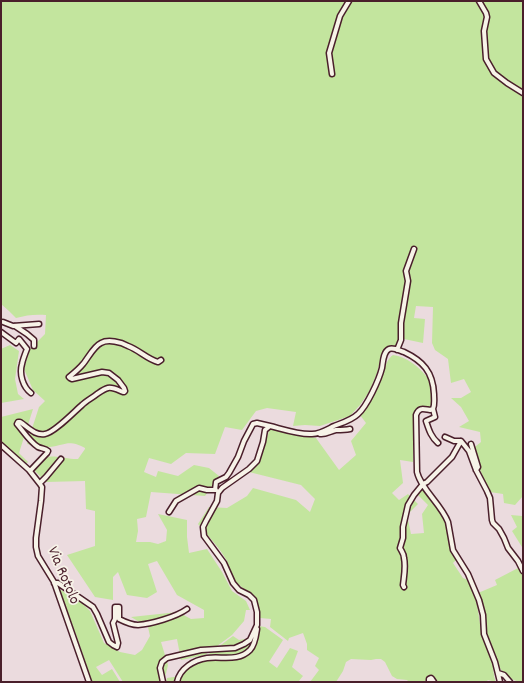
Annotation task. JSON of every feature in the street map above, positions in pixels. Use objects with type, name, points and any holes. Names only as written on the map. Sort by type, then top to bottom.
[{"type":"street","points":[[332,74],[329,53],[340,16],[348,1]]},
{"type":"street","points":[[479,1],[487,17],[484,31],[486,59],[494,73],[523,93]]},
{"type":"street","points":[[397,350],[401,340],[400,323],[408,281],[406,271],[414,249]]},
{"type":"street","points":[[2,320],[27,334],[34,340],[34,346]]},
{"type":"street","points":[[15,326],[39,324]]},
{"type":"street","points":[[1,332],[16,343],[19,339],[26,346],[27,349],[21,365],[21,372],[24,385],[31,393]]},
{"type":"street","points":[[30,471],[48,451],[39,447],[31,440],[17,424],[18,422],[39,434],[44,435],[57,427],[83,404],[107,388],[114,388],[122,392],[125,391],[118,380],[109,373],[102,372],[72,379],[69,377],[82,366],[96,346],[102,342],[118,342],[127,345],[152,360],[158,362],[161,360]]},
{"type":"street","points":[[320,434],[346,422],[360,413],[380,377],[386,352],[391,348],[415,358],[428,371],[431,377],[435,417],[426,421],[431,434],[438,443]]},
{"type":"street","points":[[433,409],[420,409],[416,415],[416,472],[420,481],[447,518],[453,550],[468,574],[477,593],[482,610],[484,634],[495,662],[500,682]]},
{"type":"street","points":[[215,490],[216,482],[229,473],[253,424],[257,423],[322,435],[334,431],[350,429]]},
{"type":"street","points":[[177,682],[181,672],[190,664],[207,658],[236,657],[250,650],[255,641],[257,630],[257,612],[254,600],[250,595],[239,590],[233,583],[224,563],[204,536],[203,527],[213,508],[218,493],[257,461],[266,430],[270,426]]},
{"type":"street","points":[[445,437],[454,441],[461,441]]},
{"type":"street","points":[[404,587],[405,561],[400,548],[408,505],[423,484],[450,460],[461,441]]},
{"type":"street","points":[[461,441],[469,451],[476,470],[490,498],[493,523],[499,529],[508,548],[523,571]]},
{"type":"street","points":[[471,444],[478,467],[476,470]]},
{"type":"street","points":[[1,445],[30,471],[40,483],[61,459]]},
{"type":"street","name":"Via Rotolo","points":[[40,483],[42,491],[36,538],[38,556],[52,577],[75,638],[89,682]]},
{"type":"street","points":[[169,512],[176,501],[199,488],[207,490],[221,490]]},
{"type":"street","points":[[54,583],[58,583],[93,607],[98,614],[109,642],[113,646],[117,646],[118,643],[113,622],[115,619],[115,607],[119,607],[119,619],[124,622],[137,625],[160,620],[181,613],[187,609]]},
{"type":"street","points":[[163,682],[160,668],[162,662],[167,658],[201,650],[236,648],[250,640],[256,627]]},
{"type":"street","points":[[498,673],[504,675],[510,682]]},
{"type":"street","points":[[429,682],[429,679],[431,678],[434,682]]},
{"type":"green space","points":[[1,1],[523,1],[523,496],[515,505],[504,503],[503,494],[490,492],[471,450],[481,442],[480,432],[459,427],[469,421],[461,407],[451,398],[461,398],[471,392],[464,379],[451,383],[448,359],[435,350],[432,343],[433,307],[416,306],[414,318],[425,319],[423,343],[404,339],[399,348],[385,349],[382,353],[377,373],[369,392],[350,416],[320,426],[293,426],[296,412],[267,408],[256,411],[242,430],[225,427],[215,454],[186,453],[171,464],[149,458],[144,472],[156,477],[158,471],[178,476],[194,465],[209,468],[219,476],[205,496],[151,492],[146,517],[137,519],[138,531],[136,542],[150,542],[158,544],[166,541],[167,530],[158,514],[187,520],[189,553],[207,549],[232,591],[246,601],[250,610],[246,610],[244,621],[232,635],[205,655],[181,660],[177,639],[161,642],[168,665],[164,682],[123,682],[109,660],[96,667],[102,675],[112,669],[120,682],[92,682],[77,637],[58,588],[83,604],[90,611],[104,643],[120,652],[135,655],[142,650],[150,636],[148,627],[131,617],[178,612],[191,619],[204,618],[204,610],[177,595],[157,561],[148,564],[157,592],[147,598],[127,595],[118,572],[113,577],[113,600],[95,597],[67,555],[95,546],[95,511],[86,509],[85,481],[46,482],[34,470],[41,460],[47,457],[53,456],[78,459],[85,448],[71,443],[50,447],[27,444],[39,407],[45,401],[33,390],[24,369],[30,349],[45,334],[46,315],[31,315],[16,318],[1,304]]},
{"type":"green space","points":[[10,345],[19,351],[15,379],[18,394],[24,399],[1,403],[1,349]]},
{"type":"green space","points":[[393,355],[408,360],[420,369],[431,381],[432,407],[422,407],[414,414],[413,462],[400,460],[403,483],[392,493],[399,500],[408,494],[418,504],[407,515],[411,534],[424,533],[422,514],[428,505],[417,494],[422,489],[444,517],[457,559],[453,563],[463,578],[468,580],[474,593],[482,634],[493,664],[496,682],[488,680],[486,682],[437,682],[435,679],[427,677],[425,682],[409,682],[407,680],[397,679],[392,676],[385,662],[381,659],[351,659],[346,662],[343,671],[336,682],[310,682],[319,670],[315,666],[319,658],[307,650],[307,644],[303,633],[289,638],[288,641],[270,627],[271,619],[260,618],[256,600],[236,581],[224,556],[198,524],[209,507],[227,508],[247,496],[253,488],[296,500],[310,512],[315,499],[301,485],[249,472],[259,462],[270,428],[316,438],[339,470],[356,455],[351,441],[366,423],[360,415],[374,394],[386,365],[390,357]]},
{"type":"green space","points":[[33,409],[19,453],[28,462],[26,464],[1,441],[1,417]]},
{"type":"green space","points":[[523,507],[522,547],[512,531],[517,527],[511,515],[522,516]]},
{"type":"green space","points":[[520,567],[523,574],[523,682],[515,681],[508,677],[498,665],[485,631],[478,593],[497,585],[495,580]]},
{"type":"green space","points":[[258,626],[265,627],[283,640],[269,662],[277,668],[290,648],[298,651],[292,667],[303,676],[298,682],[166,682],[167,678],[180,676],[189,667],[206,660],[206,656],[233,636],[239,640],[251,638]]},
{"type":"tunnel","points":[[438,443],[445,437]]}]
